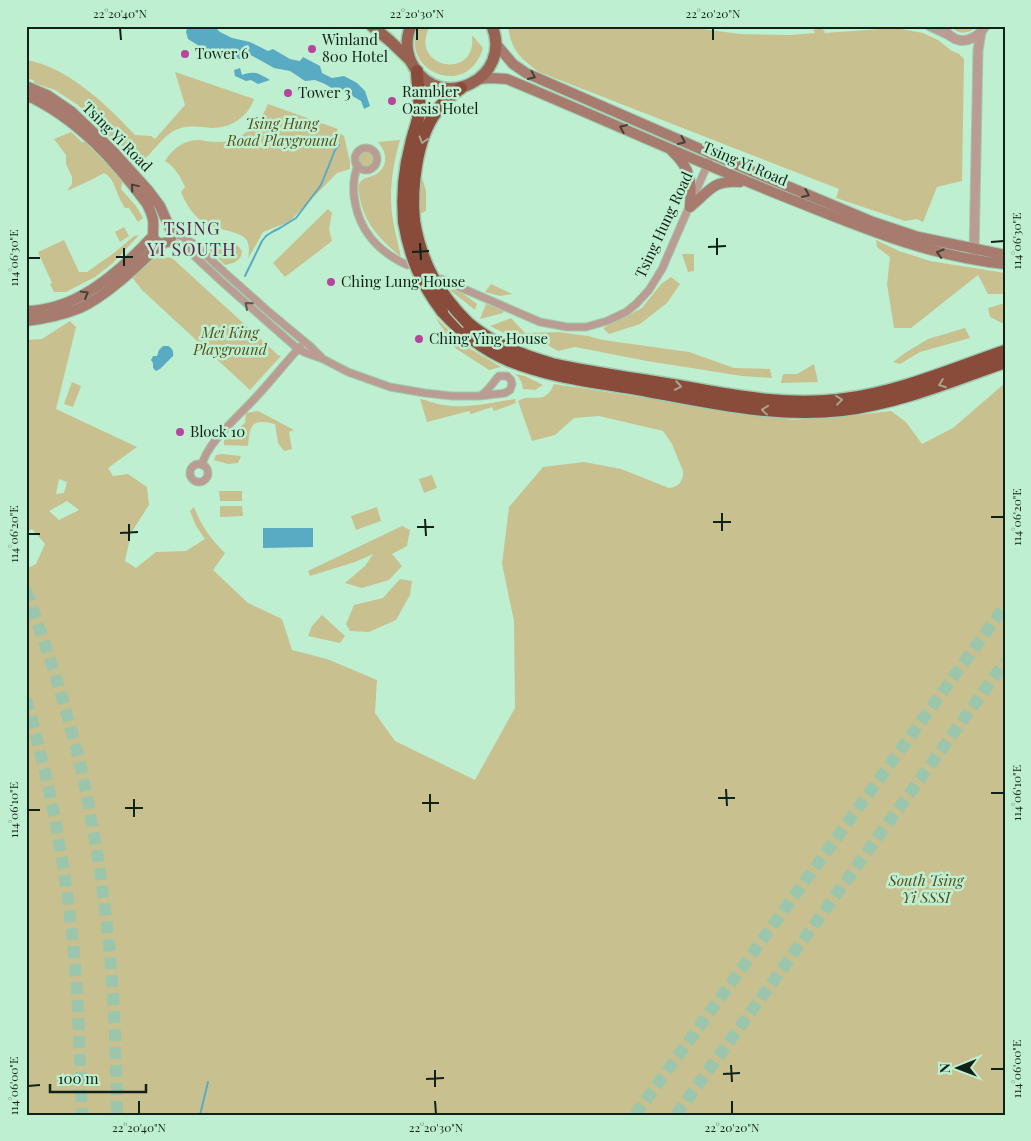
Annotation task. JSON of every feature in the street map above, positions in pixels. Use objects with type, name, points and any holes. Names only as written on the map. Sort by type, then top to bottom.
[{"type":"highway","points":[[413,66],[420,100],[419,114],[404,175],[403,206],[427,267],[440,292],[468,323],[502,346],[526,356],[569,367],[735,396],[790,402],[843,400],[882,393],[986,363],[1005,362]]},
{"type":"highway","points":[[461,88],[437,109],[427,128],[415,173],[407,239],[418,272],[442,311],[461,330],[484,347],[507,360],[550,374],[680,397],[754,409],[802,412],[842,410],[883,403],[926,390],[986,363],[1005,351]]},
{"type":"main road","points":[[372,26],[390,40],[426,80],[436,86],[448,89],[461,88]]},
{"type":"main road","points":[[411,26],[407,40],[413,66]]},
{"type":"main road","name":"Tsing Yi Road","points":[[461,88],[479,79],[487,72],[492,62],[496,44],[492,26]]},
{"type":"main road","name":"Tsing Yi Road","points":[[496,44],[513,64],[526,73],[873,222],[918,237],[1005,255]]},
{"type":"main road","name":"Tsing Yi Road","points":[[479,79],[507,79],[746,182],[876,233],[950,256],[1005,264]]},
{"type":"main road","name":"Tsing Yi Road","points":[[26,86],[47,95],[72,112],[112,150],[157,201],[167,237]]},
{"type":"main road","name":"Tsing Yi Road","points":[[26,95],[44,103],[66,118],[105,153],[147,204],[151,212],[153,233]]},
{"type":"main road","points":[[668,147],[681,160],[688,173],[691,193],[690,207]]},
{"type":"main road","points":[[690,207],[718,184],[729,181],[746,182]]},
{"type":"main road","points":[[26,311],[43,310],[58,306],[83,295],[132,258],[160,225],[164,225],[167,237]]},
{"type":"main road","points":[[153,233],[155,241],[167,237]]},
{"type":"main road","points":[[26,321],[55,316],[80,308],[105,292],[167,237]]},
{"type":"street","points":[[930,26],[944,30],[954,38],[961,40],[976,37],[983,29]]},
{"type":"street","points":[[974,260],[978,50],[983,29]]},
{"type":"street","points":[[968,40],[978,50]]},
{"type":"street","name":"Tsing Hung Road","points":[[441,279],[540,322],[567,327],[586,327],[607,321],[626,312],[649,290],[662,269],[712,154]]},
{"type":"street","points":[[358,165],[354,191],[357,212],[365,230],[373,242],[383,251],[407,265]]},
{"type":"street","points":[[167,237],[181,236],[194,244],[323,359]]},
{"type":"street","points":[[167,237],[188,250],[221,282],[298,349],[348,372],[390,387],[440,395],[480,396]]},
{"type":"street","points":[[202,464],[204,456],[215,441],[304,342]]},
{"type":"green space","points":[[419,26],[430,26],[425,40],[428,52],[435,60],[445,64],[455,64],[465,59],[471,50],[472,35],[483,48],[475,64],[463,73],[450,76],[437,73],[425,66],[417,55],[415,42]]},
{"type":"green space","points":[[508,26],[680,26],[740,34],[789,35],[815,33],[813,30],[822,28],[824,33],[896,28],[923,33],[938,40],[964,59],[962,181],[937,187],[923,222],[917,219],[905,221],[836,198],[839,189],[539,72],[518,53],[511,41]]},
{"type":"green space","points":[[950,26],[977,26],[963,33],[956,31]]},
{"type":"green space","points":[[26,60],[57,70],[86,89],[135,135],[151,136],[155,139],[185,105],[175,72],[254,99],[248,111],[232,124],[212,128],[191,127],[178,129],[167,135],[140,162],[131,159],[78,105],[55,90],[26,79]]},
{"type":"green space","name":"Tsing Hung Road Playground","points":[[268,104],[338,129],[337,131],[344,136],[350,169],[337,173],[289,222],[263,232],[248,259],[249,246],[245,238],[208,224],[193,213],[181,192],[185,187],[181,179],[169,163],[165,161],[175,149],[188,141],[224,142],[239,137],[258,122]]},
{"type":"green space","points":[[71,132],[82,142],[85,142],[123,180],[121,189],[136,206],[143,218],[138,222],[129,208],[125,208],[112,180],[104,173],[67,191],[72,184],[72,177],[66,164],[66,155],[54,139]]},
{"type":"green space","points":[[400,140],[391,186],[391,205],[401,257],[387,245],[370,225],[362,208],[358,189],[362,180],[376,175],[385,163],[383,149],[378,142]]},
{"type":"green space","points":[[367,151],[375,159],[367,167],[359,159]]},
{"type":"green space","points":[[420,171],[426,191],[426,211],[417,215]]},
{"type":"green space","points":[[328,209],[332,213],[329,229],[332,241],[285,277],[273,263]]},
{"type":"green space","points":[[124,227],[129,236],[120,242],[115,232]]},
{"type":"green space","points":[[139,235],[113,263],[95,277],[66,292],[54,292],[38,252],[64,240],[79,272],[87,272],[134,236]]},
{"type":"green space","points":[[876,240],[899,251],[930,261],[1005,273],[1005,294],[988,294],[978,275],[911,328],[894,328],[887,284],[890,257],[877,247]]},
{"type":"green space","points":[[215,241],[227,241],[236,244],[242,251],[239,259],[225,265],[207,248]]},
{"type":"green space","name":"Mei King Playground","points":[[160,250],[165,257],[172,258],[281,356],[250,390],[142,290],[131,276]]},
{"type":"green space","points":[[682,254],[694,254],[694,271],[688,272]]},
{"type":"green space","points":[[671,277],[680,284],[667,303],[640,324],[609,334],[603,328],[642,308],[661,284]]},
{"type":"green space","points":[[491,284],[512,294],[500,296],[485,292]]},
{"type":"green space","points":[[446,286],[457,289],[477,304],[475,310],[451,291]]},
{"type":"green space","points":[[1005,303],[1005,322],[1002,323],[990,317],[988,308]]},
{"type":"green space","points":[[486,304],[504,310],[503,313],[480,319]]},
{"type":"green space","points":[[435,317],[464,345],[501,367],[489,370],[455,348]]},
{"type":"green space","points":[[511,318],[525,333],[559,332],[689,352],[734,368],[770,369],[772,378],[742,376],[575,347],[558,351],[544,343],[532,347],[490,326]]},
{"type":"green space","name":"South Tsing Yi SSSI","points":[[70,321],[76,327],[56,409],[137,447],[108,468],[113,476],[128,474],[147,487],[149,505],[131,533],[125,561],[136,568],[156,552],[186,551],[205,539],[196,526],[190,511],[194,507],[207,532],[225,553],[213,570],[248,603],[282,619],[292,650],[327,659],[377,680],[375,713],[395,741],[475,780],[515,708],[514,621],[502,564],[509,507],[543,467],[584,462],[621,469],[669,488],[678,485],[682,480],[683,474],[672,444],[663,431],[599,416],[574,418],[555,435],[532,441],[518,401],[547,395],[554,384],[793,420],[891,411],[906,422],[922,444],[953,428],[1005,383],[1005,1115],[26,1115],[26,569],[36,564],[45,544],[32,529],[26,532],[26,340],[42,339]],"holes":[[[59,479],[67,482],[64,493],[56,494]],[[67,501],[79,510],[59,520],[49,511]]]},
{"type":"green space","points":[[965,328],[970,338],[920,352],[900,364],[893,362],[928,339]]},
{"type":"green space","points":[[814,364],[818,382],[781,383],[783,374],[797,374]]},
{"type":"green space","points":[[515,374],[525,376],[543,385],[535,390],[523,389],[520,380]]},
{"type":"green space","points":[[72,382],[81,386],[73,407],[64,404]]},
{"type":"green space","points":[[420,399],[452,406],[479,405],[515,399],[516,403],[494,411],[492,407],[471,414],[469,411],[427,422]]},
{"type":"green space","points":[[258,411],[294,430],[289,432],[292,449],[284,451],[278,443],[275,424],[267,422],[253,425],[248,446],[224,445],[224,440],[245,423],[246,413]]},
{"type":"green space","points":[[216,455],[241,456],[238,463],[228,464],[214,460]]},
{"type":"green space","points":[[432,475],[437,488],[424,493],[419,479]]},
{"type":"green space","points":[[219,491],[242,491],[242,501],[220,501]]},
{"type":"green space","points":[[220,506],[242,506],[243,516],[220,517]]},
{"type":"green space","points":[[377,507],[381,521],[356,530],[351,516]]},
{"type":"green space","points":[[402,526],[410,530],[407,546],[392,554],[402,566],[389,580],[362,588],[345,583],[365,566],[373,554],[355,562],[310,576],[308,571]]},
{"type":"green space","points":[[400,579],[412,581],[410,595],[396,620],[369,632],[350,631],[346,624],[354,605],[383,598]]},
{"type":"green space","points":[[322,615],[345,636],[340,643],[308,636],[312,626]]},
{"type":"water","points":[[188,26],[214,26],[220,32],[232,38],[250,42],[268,51],[273,49],[290,59],[300,61],[303,57],[320,66],[322,73],[332,78],[344,76],[357,83],[365,91],[370,106],[364,109],[361,101],[342,90],[333,89],[315,80],[305,81],[290,71],[274,68],[249,54],[245,58],[238,59],[226,51],[204,49],[188,39],[186,32]]},
{"type":"water","points":[[240,68],[242,75],[260,74],[270,80],[258,84],[251,80],[246,81],[235,76],[234,70]]},
{"type":"water","points":[[163,346],[171,348],[173,356],[156,371],[151,360],[153,356],[157,356]]},
{"type":"water","points":[[263,528],[313,528],[313,547],[263,548]]},
{"type":"waterway","points":[[245,276],[266,236],[296,218],[321,185],[335,150],[339,145]]},
{"type":"waterway","points":[[200,1115],[208,1082]]},
{"type":"tunnel","points":[[26,590],[66,712],[85,787],[93,832],[104,899],[111,967],[117,1115]]},
{"type":"tunnel","points":[[635,1115],[1005,606]]},
{"type":"tunnel","points":[[676,1115],[1005,662]]},
{"type":"tunnel","points":[[26,699],[44,767],[69,907],[76,978],[82,1115]]},
{"type":"place","name":"Winland 800 Hotel","points":[[312,49]]},
{"type":"place","name":"Tower 6","points":[[185,54]]},
{"type":"place","name":"Tower 3","points":[[288,93]]},
{"type":"place","name":"Rambler Oasis Hotel","points":[[392,101]]},
{"type":"place","name":"Ching Lung House","points":[[331,282]]},
{"type":"place","name":"Ching Ying House","points":[[419,339]]},
{"type":"place","name":"Block 10","points":[[180,432]]},
{"type":"district","name":"TSING YI SOUTH","points":[[192,239]]}]
